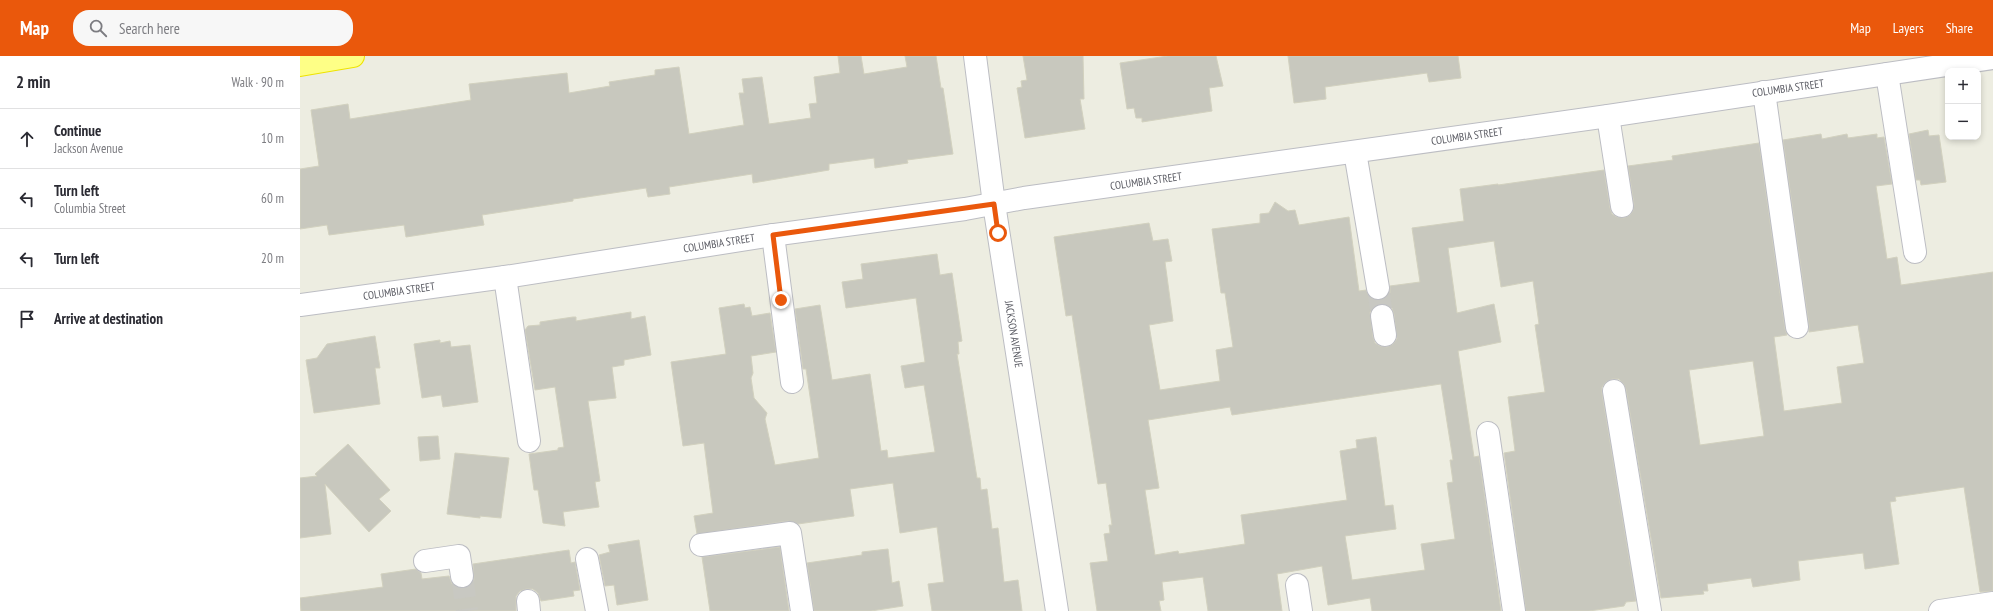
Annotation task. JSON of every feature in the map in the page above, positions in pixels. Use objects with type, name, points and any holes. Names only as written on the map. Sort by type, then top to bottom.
[{"type":"highway","points":[[300,65],[353,56]]},
{"type":"street","name":"JACKSON AVENUE","points":[[975,56],[994,204],[1057,611]]},
{"type":"street","name":"COLUMBIA STREET","points":[[300,305],[505,276],[773,235],[1608,116],[1993,58]]},
{"type":"street","points":[[1887,74],[1915,252]]},
{"type":"street","points":[[1764,92],[1797,327]]},
{"type":"street","points":[[1608,116],[1622,206]]},
{"type":"street","points":[[1355,152],[1378,288]]},
{"type":"street","points":[[773,235],[792,382]]},
{"type":"street","points":[[505,276],[529,441]]},
{"type":"street","points":[[1614,391],[1650,611]]},
{"type":"street","points":[[1488,433],[1514,611]]},
{"type":"street","points":[[701,545],[790,532],[802,611]]},
{"type":"street","points":[[425,561],[459,556],[462,576]]},
{"type":"street","points":[[588,559],[597,611]]},
{"type":"street","points":[[1297,585],[1301,611]]},
{"type":"street","points":[[1940,611],[1993,603]]},
{"type":"building","points":[[838,56],[861,56],[864,74],[907,67],[905,56],[936,56],[941,88],[943,88],[953,154],[907,160],[908,163],[875,168],[874,158],[829,164],[829,170],[753,183],[752,174],[669,187],[670,194],[648,197],[646,188],[573,199],[573,201],[482,215],[484,225],[406,237],[404,225],[329,235],[327,225],[300,229],[300,169],[319,166],[311,110],[348,104],[350,119],[471,100],[469,84],[567,73],[569,93],[610,86],[609,82],[655,75],[655,70],[679,67],[689,134],[744,125],[739,93],[744,93],[742,79],[762,77],[769,124],[811,118],[809,104],[817,103],[814,77],[840,73]]},
{"type":"building","points":[[1023,56],[1083,56],[1084,99],[1080,99],[1085,129],[1025,138],[1017,88],[1022,87],[1021,81],[1027,80]]},
{"type":"building","points":[[1168,56],[1216,56],[1223,86],[1209,88],[1212,111],[1142,122],[1142,118],[1136,118],[1134,108],[1127,109],[1120,63]]},
{"type":"building","points":[[1288,56],[1458,56],[1461,78],[1429,82],[1427,73],[1325,87],[1326,99],[1294,103]]},
{"type":"building","points":[[1928,130],[1929,136],[1939,135],[1946,182],[1921,185],[1920,180],[1916,180],[1909,134]]},
{"type":"building","points":[[1821,134],[1822,139],[1847,134],[1848,138],[1877,134],[1877,138],[1884,137],[1892,184],[1876,186],[1887,259],[1897,257],[1901,285],[1993,272],[1993,591],[1980,592],[1964,487],[1895,497],[1896,501],[1890,502],[1899,564],[1865,569],[1863,553],[1798,561],[1800,580],[1753,587],[1751,578],[1707,584],[1708,591],[1703,591],[1704,594],[1661,598],[1626,389],[1619,379],[1612,379],[1606,382],[1602,387],[1602,393],[1636,601],[1626,602],[1624,606],[1589,611],[1526,611],[1504,453],[1515,451],[1508,397],[1545,392],[1535,325],[1539,324],[1533,281],[1501,287],[1494,241],[1448,248],[1457,313],[1494,304],[1501,342],[1458,351],[1474,457],[1479,456],[1501,611],[1372,611],[1370,598],[1328,605],[1322,566],[1277,574],[1282,611],[1208,611],[1203,577],[1162,582],[1164,600],[1159,601],[1161,611],[1097,611],[1090,563],[1108,561],[1104,534],[1110,533],[1109,525],[1112,525],[1106,483],[1098,484],[1072,315],[1066,316],[1054,237],[1149,223],[1153,241],[1168,239],[1172,261],[1165,262],[1173,321],[1149,325],[1160,390],[1220,381],[1216,350],[1233,347],[1225,293],[1221,293],[1212,229],[1260,223],[1260,214],[1269,213],[1275,202],[1288,211],[1295,210],[1299,225],[1349,217],[1359,291],[1366,290],[1369,296],[1374,300],[1380,300],[1390,293],[1390,286],[1420,282],[1412,228],[1464,221],[1460,189],[1604,170],[1612,214],[1617,217],[1624,218],[1630,215],[1633,211],[1634,204],[1628,166],[1673,160],[1672,156],[1759,143],[1787,335],[1774,337],[1784,411],[1842,403],[1837,367],[1864,363],[1858,325],[1809,332],[1783,140]],"holes":[[[1380,304],[1387,305],[1392,308],[1394,314],[1397,339],[1393,344],[1387,347],[1380,346],[1375,343],[1373,337],[1370,312],[1374,307]],[[1753,361],[1764,436],[1700,445],[1689,370]],[[1441,384],[1453,460],[1450,460],[1453,482],[1447,483],[1455,539],[1421,544],[1425,570],[1352,580],[1345,536],[1396,529],[1393,505],[1385,506],[1376,437],[1356,440],[1357,448],[1340,451],[1347,500],[1241,515],[1245,544],[1179,554],[1178,551],[1155,555],[1145,490],[1159,488],[1148,420],[1230,407],[1232,415]]]},
{"type":"building","points":[[937,254],[940,275],[952,273],[962,341],[958,342],[959,354],[957,354],[977,478],[980,478],[981,490],[987,489],[992,529],[998,528],[1004,582],[1018,580],[1022,611],[932,611],[928,584],[944,582],[937,527],[900,533],[893,483],[850,489],[854,516],[798,524],[788,521],[697,534],[694,516],[713,513],[704,443],[683,446],[671,362],[726,354],[719,308],[744,304],[745,308],[750,307],[752,316],[770,313],[776,352],[751,356],[753,373],[751,378],[754,398],[767,413],[765,419],[775,465],[819,458],[806,369],[803,369],[795,309],[820,305],[832,380],[870,374],[881,451],[887,450],[888,458],[935,452],[924,385],[905,388],[901,366],[925,362],[916,298],[846,308],[842,282],[863,279],[861,264]]},
{"type":"building","points":[[631,312],[631,319],[645,316],[651,355],[624,360],[624,365],[612,367],[616,398],[588,401],[600,481],[595,482],[599,507],[563,512],[565,526],[543,523],[538,490],[534,490],[529,454],[558,450],[558,448],[564,447],[555,387],[535,390],[525,330],[528,326],[540,325],[540,322],[573,317],[576,317],[576,321]]},
{"type":"building","points":[[375,336],[380,368],[375,368],[380,404],[314,413],[306,360],[317,358],[327,344]]},
{"type":"building","points":[[440,340],[440,343],[450,341],[451,347],[470,345],[478,402],[443,407],[441,395],[422,398],[414,344]]},
{"type":"building","points":[[438,436],[440,459],[420,461],[418,437]]},
{"type":"building","points":[[348,444],[390,490],[379,499],[391,511],[369,532],[325,484],[331,534],[300,538],[300,478],[317,476],[315,474]]},
{"type":"building","points":[[455,453],[509,458],[501,518],[480,516],[480,518],[447,514]]},
{"type":"building","points":[[639,540],[648,600],[617,605],[614,585],[605,586],[599,555],[610,552],[608,545]]},
{"type":"building","points":[[780,547],[789,611],[710,611],[702,557]]},
{"type":"building","points":[[888,549],[892,583],[899,581],[903,606],[871,611],[814,611],[807,563],[862,555],[862,552]]},
{"type":"building","points":[[569,550],[571,563],[575,562],[580,590],[573,591],[574,596],[541,601],[538,593],[533,589],[526,589],[520,591],[516,596],[516,611],[301,611],[300,598],[383,587],[381,574],[416,569],[421,573],[422,579],[449,576],[452,584],[458,588],[463,588],[470,586],[474,580],[473,564]]},
{"type":"tunnel","points":[[1378,288],[1382,316]]},
{"type":"tunnel","points":[[462,576],[467,611]]},
{"type":"route","points":[[781,300],[773,235],[994,204],[998,233]]}]
